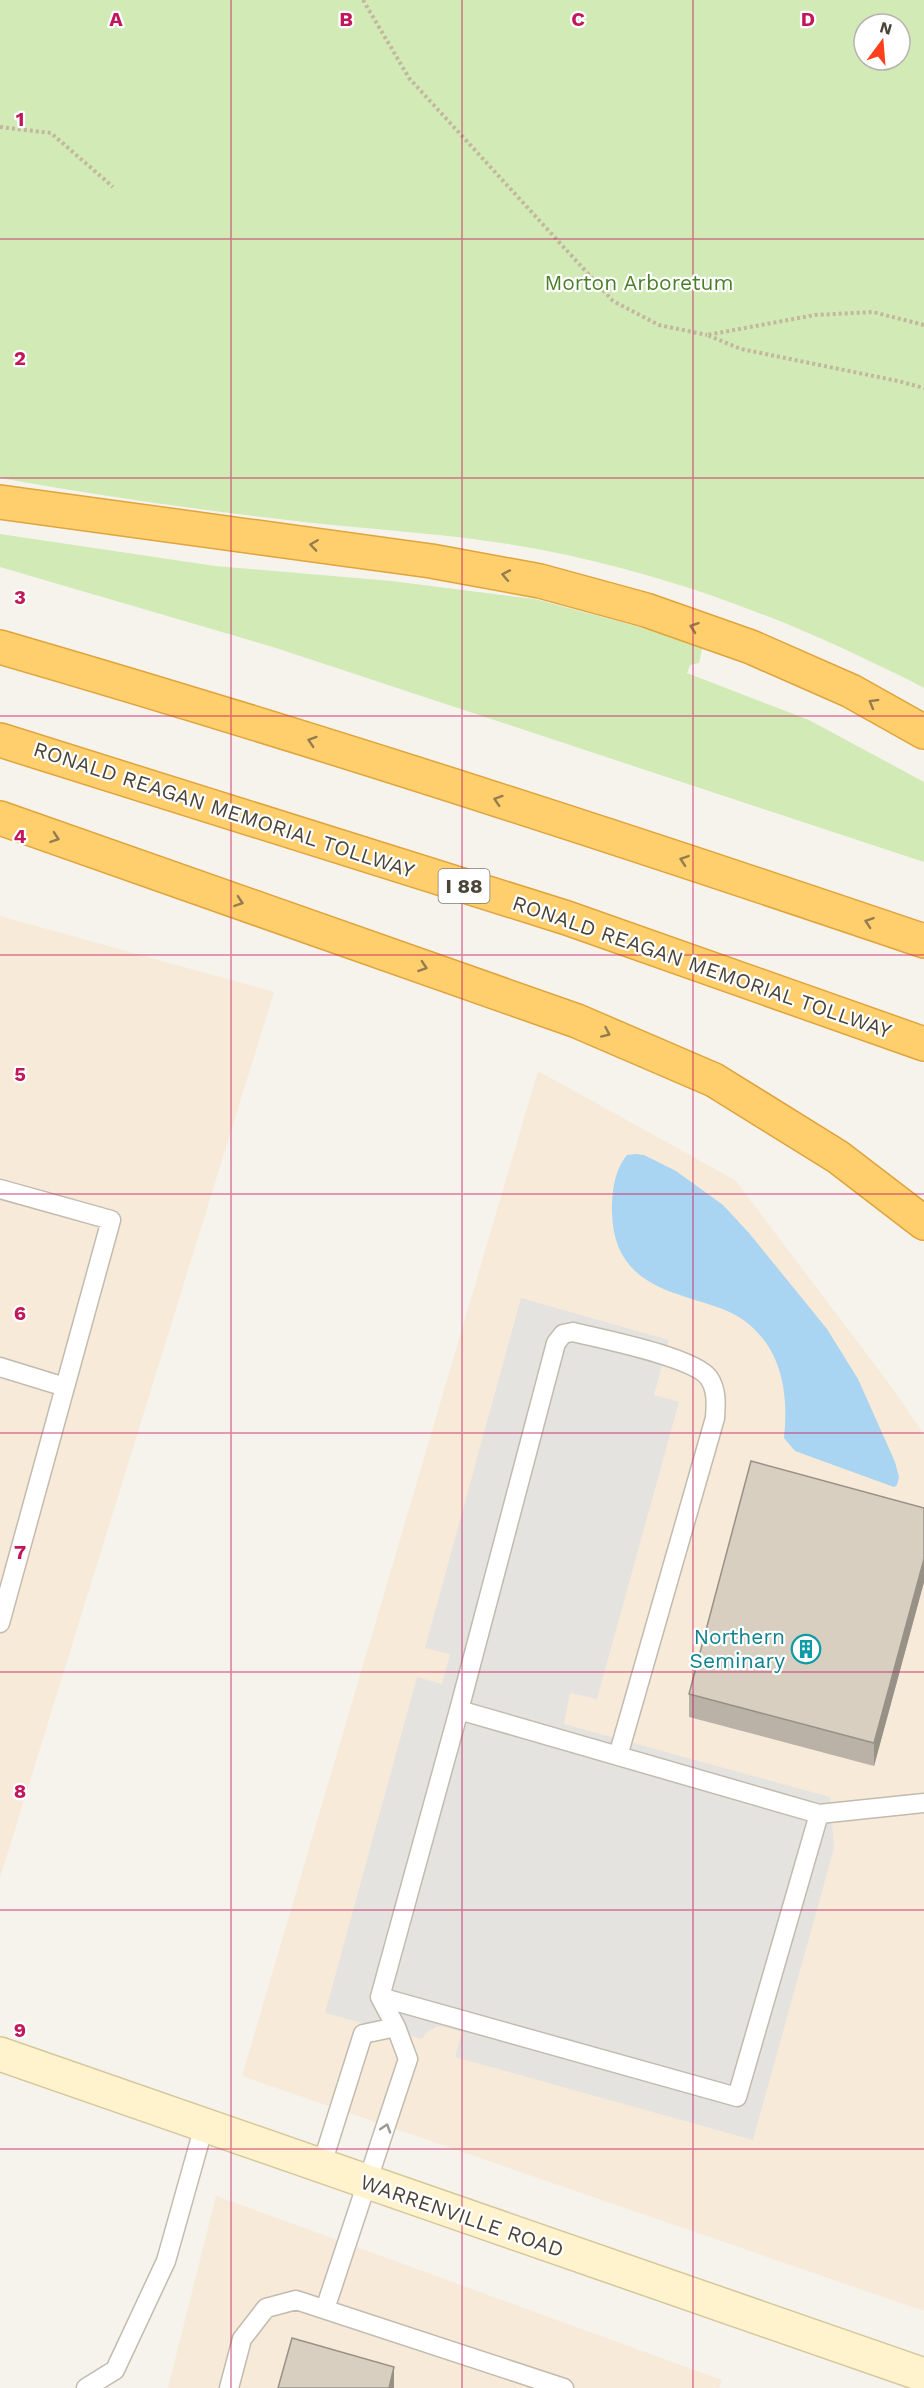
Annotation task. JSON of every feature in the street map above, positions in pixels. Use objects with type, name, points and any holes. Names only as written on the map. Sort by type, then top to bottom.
[{"type":"highway","points":[[0,502],[430,561],[540,581],[646,610],[752,646],[851,691],[924,732]]},
{"type":"highway","points":[[0,647],[200,705],[618,838],[924,941]]},
{"type":"highway","name":"RONALD REAGAN MEMORIAL TOLLWAY","points":[[0,740],[567,918],[924,1044]]},
{"type":"highway","points":[[0,818],[577,1020],[714,1080],[838,1157],[924,1223]]},
{"type":"main road","name":"WARRENVILLE ROAD","points":[[0,2054],[924,2375]]},
{"type":"lane","points":[[0,1189],[111,1220],[0,1623]]},
{"type":"lane","points":[[325,2309],[369,2183],[408,2060],[396,2027],[380,1997],[556,1344],[562,1334],[573,1332],[689,1363],[702,1370],[713,1385],[717,1400],[716,1418],[618,1756]]},
{"type":"lane","points":[[0,1367],[65,1387]]},
{"type":"lane","points":[[459,1710],[819,1814],[924,1803]]},
{"type":"lane","points":[[380,1997],[737,2097],[819,1814]]},
{"type":"lane","points":[[321,2167],[363,2034],[396,2027]]},
{"type":"lane","points":[[86,2388],[115,2370],[166,2260],[204,2126]]},
{"type":"lane","points":[[229,2388],[242,2339],[267,2308],[296,2300],[564,2388]]},
{"type":"path","points":[[363,0],[409,78],[613,301],[658,325],[706,335],[741,349],[924,388]]},
{"type":"path","points":[[0,127],[51,133],[113,187]]},
{"type":"path","points":[[706,335],[815,315],[873,312],[924,325]]},
{"type":"shaded area","points":[[0,916],[274,992],[0,1878]]},
{"type":"shaded area","points":[[538,1071],[735,1180],[891,1386],[924,1435],[924,2311],[242,2076]]},
{"type":"shaded area","points":[[521,1298],[669,1340],[654,1395],[679,1402],[597,1699],[570,1693],[564,1724],[830,1797],[834,1848],[753,2140],[455,2057],[462,2032],[449,2028],[438,2026],[427,2032],[422,2039],[325,2013],[417,1677],[442,1684],[450,1654],[425,1648]]},
{"type":"shaded area","points":[[216,2196],[722,2380],[719,2388],[168,2388]]},
{"type":"green space","name":"Morton Arboretum","points":[[0,0],[924,0],[924,688],[821,638],[782,622],[661,579],[579,558],[482,540],[235,514],[0,478]]},
{"type":"green space","points":[[0,534],[215,566],[391,581],[535,599],[703,644],[699,663],[690,665],[687,673],[809,720],[924,782],[924,862],[273,647],[0,567]]},
{"type":"water","points":[[627,1155],[644,1155],[676,1171],[723,1205],[749,1233],[827,1329],[858,1379],[895,1462],[899,1477],[897,1485],[894,1487],[795,1451],[784,1438],[785,1404],[780,1372],[766,1343],[755,1330],[742,1319],[727,1311],[649,1282],[629,1265],[617,1242],[612,1212],[617,1175]]},
{"type":"building","name":"Northern Seminary","points":[[751,1461],[924,1508],[924,1559],[874,1743],[689,1694]]},
{"type":"building","points":[[292,2338],[394,2367],[389,2388],[278,2388]]},
{"type":"place","name":"Northern Seminary","points":[[806,1649]]}]
